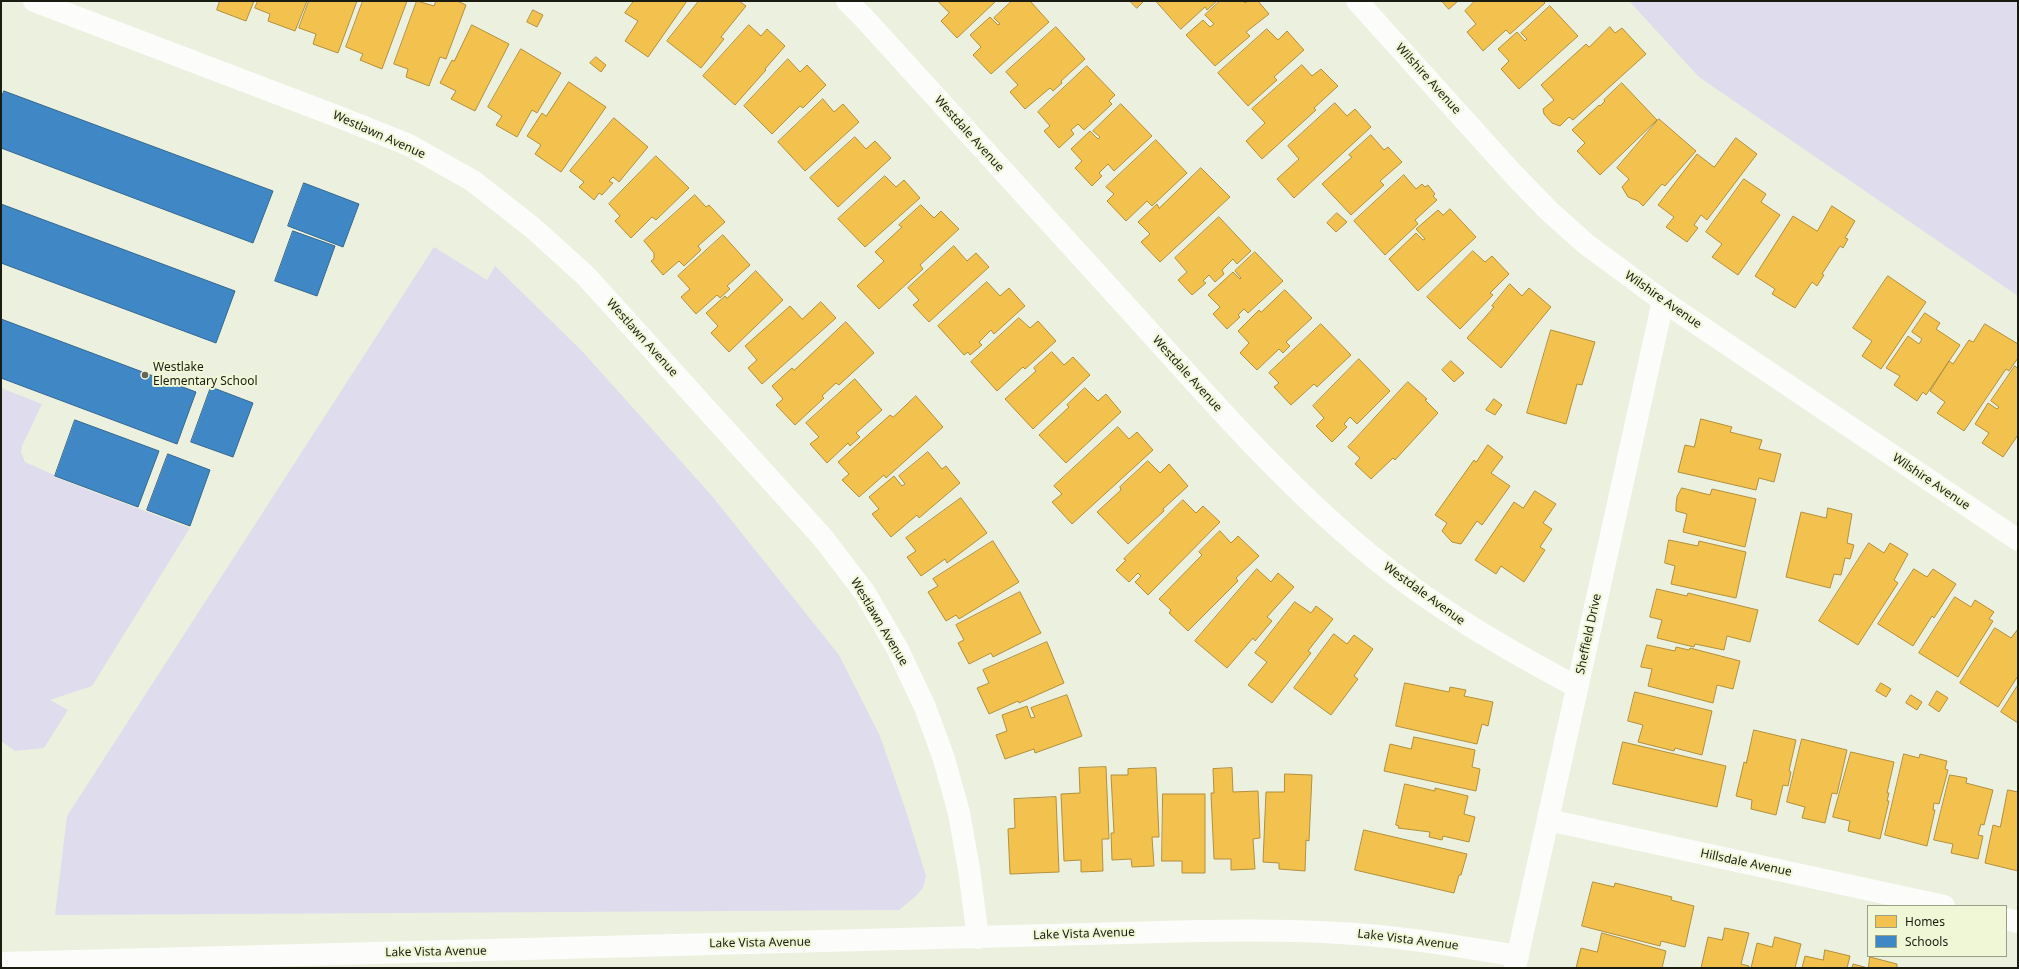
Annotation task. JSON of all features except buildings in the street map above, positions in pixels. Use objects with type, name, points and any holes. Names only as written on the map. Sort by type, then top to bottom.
[{"type":"street","name":"Westlawn Avenue","points":[[34,1],[409,145],[474,181],[533,228],[586,276],[823,538],[865,593],[897,648],[925,707],[944,759],[959,813],[969,869],[978,938]]},
{"type":"street","name":"Westdale Avenue","points":[[847,1],[1231,422],[1275,468],[1321,512],[1370,554],[1423,595],[1474,629],[1577,687]]},
{"type":"street","name":"Wilshire Avenue","points":[[1357,1],[1549,211],[1586,244],[1663,300],[2018,540]]},
{"type":"street","name":"Sheffield Drive","points":[[1517,962],[1663,300]]},
{"type":"street","name":"Hillsdale Avenue","points":[[1548,820],[1939,905]]},
{"type":"street","points":[[2007,919],[2018,922]]},
{"type":"street","name":"Lake Vista Avenue","points":[[1,963],[1275,930],[1354,934],[1418,940],[1517,962]]},
{"type":"shaded area","points":[[1629,1],[2018,1],[2018,296],[1699,77]]},
{"type":"shaded area","points":[[434,247],[487,280],[495,266],[582,351],[712,496],[839,655],[880,736],[908,817],[926,876],[923,888],[899,910],[55,915],[67,816]]},
{"type":"shaded area","points":[[1,388],[42,404],[22,446],[21,452],[25,462],[54,475],[54,477],[190,528],[92,686],[50,700],[68,710],[44,748],[15,751],[1,741]]},
{"type":"place","name":"Westlake Elementary School","points":[[145,375]]}]
